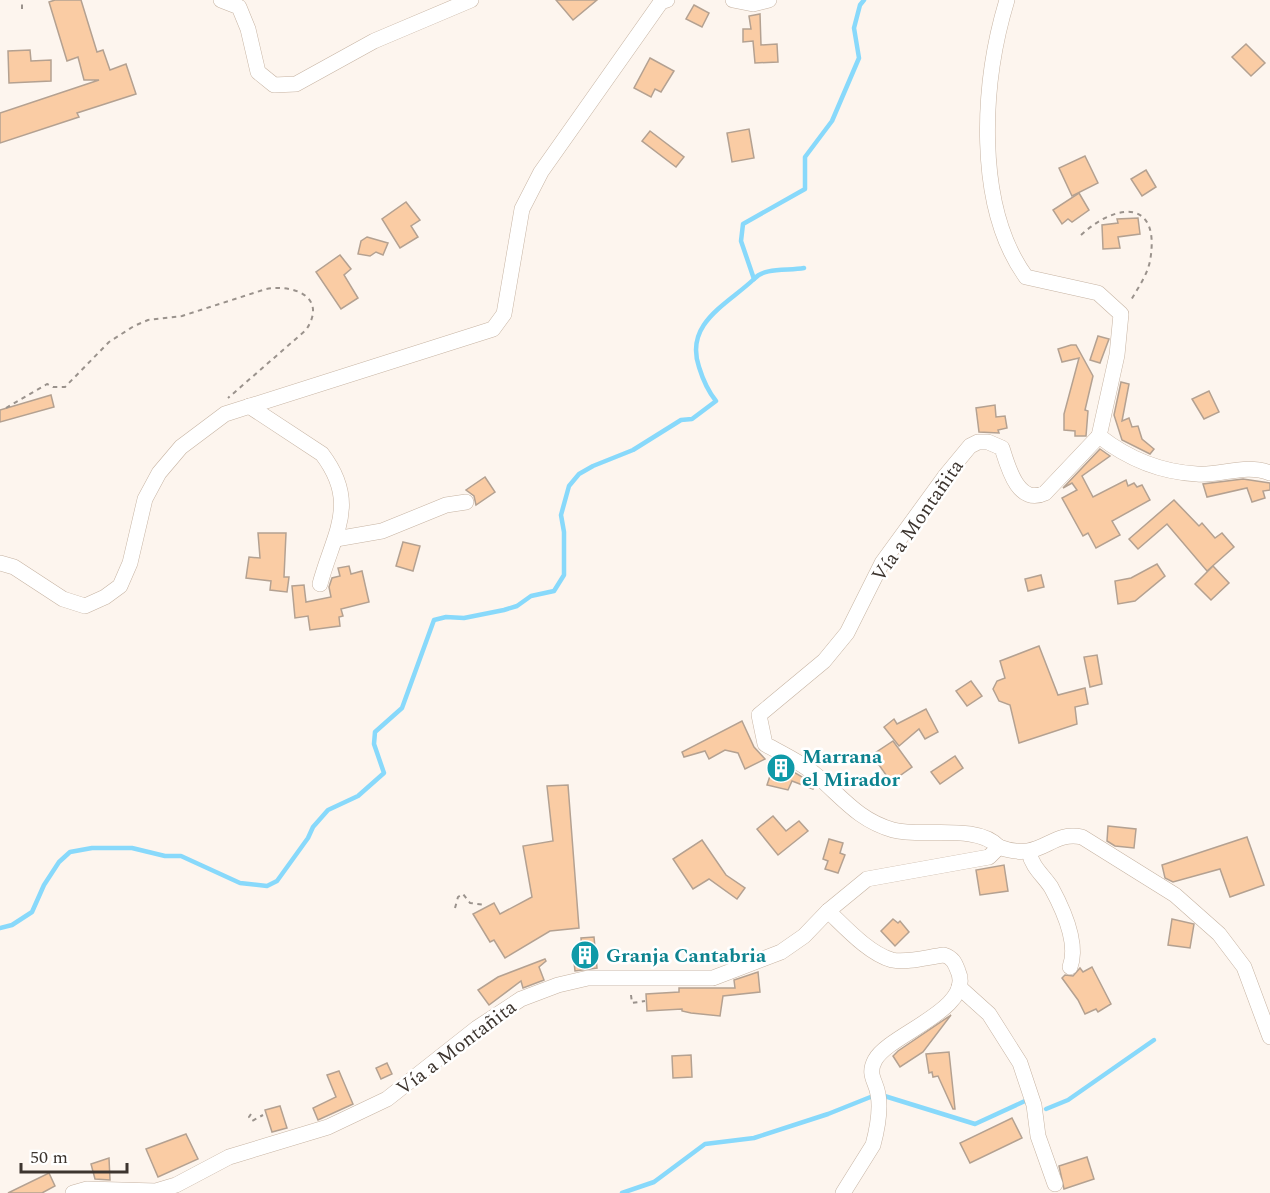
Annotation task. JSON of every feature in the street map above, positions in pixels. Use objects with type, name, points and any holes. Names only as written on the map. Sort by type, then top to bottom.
[{"type":"street","points":[[221,0],[238,7],[248,29],[258,72],[274,86],[296,84],[374,41],[471,0]]},
{"type":"street","points":[[0,563],[14,567],[63,599],[85,606],[105,597],[120,586],[130,563],[146,499],[159,473],[181,447],[225,414],[493,329],[504,314],[522,209],[541,172],[655,10],[661,2],[668,0]]},
{"type":"street","points":[[733,0],[753,4],[769,0]]},
{"type":"street","points":[[1007,0],[986,106],[993,189],[1002,235],[1026,278],[1098,293],[1121,314],[1117,355],[1099,436],[1122,454],[1138,462],[1197,474],[1258,468],[1270,473]]},
{"type":"street","points":[[249,406],[322,454],[331,465],[343,511],[320,584]]},
{"type":"street","name":"Vía a Montañita","points":[[73,1193],[87,1189],[156,1191],[176,1185],[229,1158],[328,1127],[387,1099],[477,1028],[521,999],[558,984],[588,978],[713,978],[781,952],[804,936],[828,911],[867,879],[989,857],[999,847],[975,836],[895,831],[872,824],[853,812],[806,768],[765,744],[759,715],[824,661],[847,633],[882,563],[970,446],[978,442],[988,442],[1002,448],[1017,485],[1026,493],[1036,496],[1045,493],[1099,436]]},
{"type":"street","points":[[336,539],[382,531],[446,505],[466,502]]},
{"type":"street","points":[[999,847],[1010,851],[1029,852],[1039,850],[1064,836],[1082,837],[1098,845],[1190,907],[1219,934],[1244,967],[1270,1037]]},
{"type":"street","points":[[1029,852],[1031,862],[1050,887],[1074,944],[1070,967]]},
{"type":"street","points":[[828,911],[858,940],[892,960],[944,955],[951,957],[960,977],[956,995],[931,1019],[897,1041],[874,1062],[872,1080],[878,1094],[878,1125],[874,1140],[843,1193]]},
{"type":"street","points":[[959,987],[989,1014],[1020,1063],[1034,1105],[1038,1136],[1055,1184]]},
{"type":"path","points":[[22,0],[22,9]]},
{"type":"path","points":[[1081,235],[1107,216],[1133,210],[1142,214],[1148,226],[1150,261],[1144,279],[1121,314]]},
{"type":"path","points":[[6,408],[47,384],[53,387],[65,387],[109,342],[121,333],[148,320],[182,316],[276,287],[305,294],[310,299],[314,312],[310,325],[300,338],[233,392],[223,403],[225,414]]},
{"type":"path","points":[[455,908],[458,897],[463,894],[470,903],[486,905]]},
{"type":"path","points":[[631,995],[632,1003],[645,1002]]},
{"type":"path","points":[[251,1114],[249,1117],[252,1120],[263,1115]]},
{"type":"building","points":[[81,0],[97,52],[103,50],[110,70],[126,64],[136,94],[77,113],[79,117],[0,143],[0,113],[99,80],[84,80],[78,57],[67,61],[49,2]]},
{"type":"building","points":[[556,0],[597,0],[573,20]]},
{"type":"building","points":[[694,5],[709,13],[702,27],[686,19]]},
{"type":"building","points":[[760,14],[761,45],[777,44],[778,62],[755,63],[753,41],[743,42],[743,29],[751,29],[749,16]]},
{"type":"building","points":[[1246,44],[1265,63],[1251,76],[1232,57]]},
{"type":"building","points":[[30,50],[31,61],[51,60],[51,81],[9,83],[8,51]]},
{"type":"building","points":[[650,58],[674,71],[661,92],[655,89],[651,97],[634,88]]},
{"type":"building","points":[[749,129],[754,158],[732,162],[727,133]]},
{"type":"building","points":[[650,131],[684,157],[676,167],[642,141]]},
{"type":"building","points":[[1085,156],[1098,183],[1072,196],[1059,168]]},
{"type":"building","points":[[1146,170],[1156,187],[1142,196],[1131,179]]},
{"type":"building","points":[[1079,193],[1089,210],[1072,222],[1068,219],[1062,224],[1053,210]]},
{"type":"building","points":[[406,202],[420,220],[411,226],[418,237],[400,248],[382,219]]},
{"type":"building","points":[[1138,218],[1140,234],[1118,237],[1120,248],[1103,249],[1102,225],[1118,223],[1117,219]]},
{"type":"building","points":[[367,237],[388,243],[383,255],[376,252],[370,256],[358,254],[361,241]]},
{"type":"building","points":[[340,255],[351,269],[344,275],[358,298],[341,309],[316,272]]},
{"type":"building","points":[[1098,336],[1109,339],[1100,363],[1090,360]]},
{"type":"building","points":[[1076,345],[1093,376],[1085,410],[1088,411],[1086,436],[1075,436],[1075,431],[1064,430],[1064,414],[1079,358],[1062,362],[1058,349]]},
{"type":"building","points":[[1121,382],[1129,384],[1122,421],[1129,418],[1132,427],[1138,426],[1142,439],[1154,449],[1150,454],[1122,440],[1114,415]]},
{"type":"building","points":[[1209,391],[1219,412],[1204,419],[1192,399]]},
{"type":"building","points":[[51,395],[54,407],[0,422],[0,410]]},
{"type":"building","points":[[995,405],[996,417],[1005,416],[1007,428],[998,430],[999,433],[979,432],[976,408]]},
{"type":"building","points":[[1100,449],[1110,456],[1082,476],[1093,497],[1126,480],[1128,486],[1134,483],[1137,487],[1142,485],[1150,500],[1112,521],[1120,535],[1096,548],[1088,533],[1083,536],[1062,498],[1077,490],[1072,483],[1063,488]]},
{"type":"building","points":[[485,477],[495,492],[476,505],[474,496],[466,490]]},
{"type":"building","points":[[1243,479],[1270,483],[1270,490],[1263,491],[1265,498],[1252,502],[1247,488],[1207,497],[1203,484]]},
{"type":"building","points":[[1174,500],[1199,526],[1202,523],[1215,538],[1222,533],[1234,547],[1207,571],[1167,524],[1138,549],[1129,539]]},
{"type":"building","points":[[258,533],[286,533],[284,577],[289,577],[287,592],[270,590],[271,581],[246,578],[249,557],[260,558]]},
{"type":"building","points":[[403,542],[420,546],[413,571],[396,566]]},
{"type":"building","points":[[1157,564],[1165,576],[1135,601],[1118,604],[1115,581],[1131,578]]},
{"type":"building","points":[[349,566],[351,574],[362,571],[369,602],[341,609],[343,616],[339,617],[340,626],[310,630],[308,616],[295,618],[292,586],[304,585],[306,602],[331,597],[329,587],[332,578],[340,576],[338,568]]},
{"type":"building","points":[[1213,566],[1229,583],[1211,600],[1195,584]]},
{"type":"building","points":[[1041,575],[1044,587],[1028,591],[1025,579]]},
{"type":"building","points":[[1039,646],[1058,695],[1085,688],[1088,704],[1075,707],[1077,724],[1019,743],[1010,705],[999,701],[993,689],[997,681],[1005,678],[1000,661]]},
{"type":"building","points":[[1097,655],[1102,684],[1090,687],[1084,657]]},
{"type":"building","points":[[971,681],[982,696],[967,706],[956,691]]},
{"type":"building","points":[[926,709],[938,732],[925,739],[919,729],[899,746],[884,727],[894,719],[897,724]]},
{"type":"building","points":[[742,721],[754,747],[765,759],[745,769],[738,753],[725,750],[709,759],[705,751],[684,757],[682,752]]},
{"type":"building","points":[[893,741],[912,767],[891,782],[872,755]]},
{"type":"building","points":[[955,756],[963,768],[940,784],[931,772]]},
{"type":"building","name":"Marrana el Mirador","points":[[775,761],[804,778],[814,787],[813,789],[792,781],[788,790],[767,785]]},
{"type":"building","points":[[568,785],[579,928],[550,931],[505,958],[494,940],[490,942],[473,914],[494,903],[500,914],[532,897],[523,846],[553,841],[547,786]]},
{"type":"building","points":[[773,816],[786,831],[799,821],[808,831],[778,855],[757,829]]},
{"type":"building","points":[[1108,826],[1136,829],[1134,848],[1115,846],[1107,841]]},
{"type":"building","points":[[1247,837],[1264,885],[1230,897],[1220,869],[1173,882],[1165,878],[1162,865]]},
{"type":"building","points":[[829,839],[843,843],[840,853],[845,855],[838,873],[825,869],[828,861],[823,859]]},
{"type":"building","points":[[702,840],[726,875],[745,888],[737,899],[709,879],[693,889],[673,859]]},
{"type":"building","points":[[1004,865],[1008,891],[980,895],[976,870]]},
{"type":"building","points":[[893,919],[898,923],[900,921],[909,932],[895,946],[881,931]]},
{"type":"building","points":[[1172,919],[1194,924],[1190,948],[1168,945]]},
{"type":"building","name":"Granja Cantabria","points":[[594,937],[597,968],[575,971],[573,953],[582,952],[581,938]]},
{"type":"building","points":[[545,959],[546,961],[539,967],[544,980],[523,988],[521,981],[489,1005],[478,990],[498,977]]},
{"type":"building","points":[[1092,967],[1111,1004],[1098,1012],[1096,1009],[1085,1014],[1062,978],[1065,975],[1073,976],[1080,968],[1083,972]]},
{"type":"building","points":[[758,972],[760,992],[723,996],[720,1016],[691,1013],[682,1011],[682,1009],[647,1011],[646,994],[679,992],[679,988],[735,988],[734,980]]},
{"type":"building","points":[[951,1015],[923,1052],[900,1067],[893,1056]]},
{"type":"building","points":[[949,1052],[955,1109],[938,1076],[933,1077],[932,1072],[929,1073],[926,1054]]},
{"type":"building","points":[[691,1055],[692,1077],[673,1078],[672,1056]]},
{"type":"building","points":[[387,1063],[392,1074],[381,1079],[376,1068]]},
{"type":"building","points":[[339,1071],[353,1104],[318,1120],[313,1108],[336,1097],[327,1075]]},
{"type":"building","points":[[280,1106],[287,1128],[272,1132],[265,1110]]},
{"type":"building","points":[[1012,1118],[1022,1138],[970,1163],[960,1143]]},
{"type":"building","points":[[186,1134],[198,1159],[158,1177],[146,1149]]},
{"type":"building","points":[[1087,1157],[1094,1179],[1064,1189],[1059,1166]]},
{"type":"building","points":[[109,1158],[110,1180],[95,1179],[91,1164]]},
{"type":"building","points":[[49,1173],[55,1186],[42,1193],[8,1193]]},
{"type":"waterway","points":[[0,928],[12,925],[32,912],[44,885],[59,862],[70,852],[92,848],[132,848],[165,856],[181,856],[240,883],[267,886],[277,881],[308,838],[313,827],[328,810],[358,796],[384,773],[374,744],[375,732],[402,708],[434,620],[446,617],[464,618],[504,610],[517,606],[531,596],[554,591],[564,575],[564,532],[561,515],[569,486],[579,474],[633,450],[681,420],[692,419],[716,401],[699,367],[696,352],[698,338],[703,326],[711,316],[754,279],[741,241],[743,224],[805,189],[805,157],[832,121],[859,58],[854,28],[860,5],[864,0]]},
{"type":"waterway","points":[[754,279],[770,271],[804,268]]},
{"type":"waterway","points":[[1046,1109],[1068,1100],[1154,1040]]},
{"type":"waterway","points":[[622,1193],[654,1182],[705,1144],[754,1138],[828,1114],[878,1094],[975,1124],[1025,1101]]},
{"type":"place","name":"Marrana el Mirador","points":[[781,768]]},
{"type":"place","name":"Granja Cantabria","points":[[585,955]]}]
